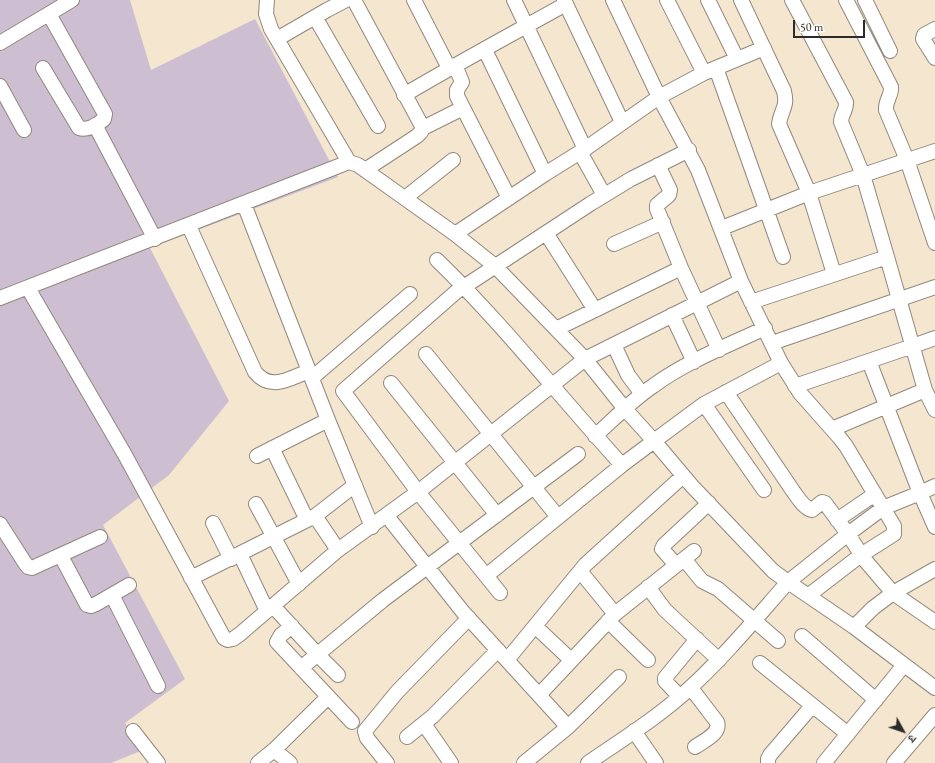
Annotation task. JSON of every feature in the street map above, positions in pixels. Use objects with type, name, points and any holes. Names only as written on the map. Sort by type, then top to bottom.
[{"type":"street","points":[[0,43],[72,0]]},
{"type":"street","points":[[267,0],[267,21],[349,162]]},
{"type":"street","points":[[277,39],[321,9],[346,0]]},
{"type":"street","points":[[354,0],[423,128]]},
{"type":"street","points":[[414,0],[452,67],[461,78],[461,85],[456,92],[509,198]]},
{"type":"street","points":[[514,0],[604,195]]},
{"type":"street","points":[[613,0],[659,97],[689,150],[722,228],[741,281],[781,363],[805,400],[846,446],[894,526],[894,534],[861,555],[809,595]]},
{"type":"street","points":[[667,0],[710,70],[767,210],[783,257]]},
{"type":"street","points":[[708,0],[736,59]]},
{"type":"street","points":[[741,0],[784,91],[786,105],[781,114],[779,124],[809,193],[834,274]]},
{"type":"street","points":[[792,0],[846,102],[846,110],[841,118],[841,122],[863,175],[925,390],[935,410]]},
{"type":"street","points":[[846,0],[891,87],[892,92],[887,101],[886,110],[907,160],[935,243]]},
{"type":"street","points":[[865,0],[890,51]]},
{"type":"street","points":[[404,95],[527,26],[565,2],[622,122]]},
{"type":"street","points":[[321,9],[378,126]]},
{"type":"street","points":[[43,68],[79,128],[83,129],[95,125],[104,119],[105,114],[49,14]]},
{"type":"street","points":[[935,29],[924,35],[923,39],[935,58]]},
{"type":"street","points":[[455,234],[659,97],[710,70],[764,48]]},
{"type":"street","points":[[485,50],[545,174]]},
{"type":"street","points":[[2,94],[24,130]]},
{"type":"street","points":[[365,170],[417,136],[423,128],[463,108]]},
{"type":"street","points":[[95,125],[155,239]]},
{"type":"street","points":[[323,407],[456,292],[604,195],[631,179],[689,150]]},
{"type":"street","points":[[722,228],[809,193],[935,150]]},
{"type":"street","points":[[405,198],[453,160]]},
{"type":"street","points":[[0,298],[189,226],[349,162],[355,164],[455,234],[495,266],[585,359],[625,409],[683,476],[773,571],[854,627],[935,688]]},
{"type":"street","points":[[658,165],[670,190],[669,195],[657,205],[657,209],[681,268],[719,350]]},
{"type":"street","points":[[244,204],[310,375],[372,527]]},
{"type":"street","points":[[614,244],[662,222]]},
{"type":"street","points":[[189,226],[255,372],[259,378],[264,380],[280,383],[310,375],[410,294]]},
{"type":"street","points":[[546,233],[595,310]]},
{"type":"street","points":[[752,302],[887,257]]},
{"type":"street","points":[[437,260],[464,287],[553,385],[622,466]]},
{"type":"street","points":[[556,329],[681,268]]},
{"type":"street","points":[[28,288],[125,455],[224,638],[228,640],[233,639],[240,634],[338,550],[387,516],[585,359],[741,281]]},
{"type":"street","points":[[772,344],[935,287]]},
{"type":"street","points":[[672,315],[694,362]]},
{"type":"street","points":[[595,436],[642,394],[666,377],[765,328]]},
{"type":"street","points":[[795,386],[935,338]]},
{"type":"street","points":[[614,345],[628,375],[642,394]]},
{"type":"street","points":[[426,354],[558,517]]},
{"type":"street","points":[[869,361],[885,406],[935,527]]},
{"type":"street","points":[[486,576],[622,466],[704,404],[781,363]]},
{"type":"street","points":[[391,383],[497,515]]},
{"type":"street","points":[[832,429],[925,390]]},
{"type":"street","points":[[343,391],[418,492],[500,593]]},
{"type":"street","points":[[726,392],[793,491],[805,506],[812,510],[822,502],[825,503],[848,534],[861,555],[893,593],[935,622]]},
{"type":"street","points":[[704,404],[764,490]]},
{"type":"street","points":[[257,456],[328,420]]},
{"type":"street","points":[[272,448],[311,518],[338,550]]},
{"type":"street","points":[[301,668],[384,600],[578,454]]},
{"type":"street","points":[[407,737],[424,724],[535,626],[580,571],[598,552],[683,476]]},
{"type":"street","points":[[191,578],[311,518],[355,485]]},
{"type":"street","points":[[588,763],[605,758],[634,731],[691,688],[719,660],[788,582],[848,534],[883,508],[935,486]]},
{"type":"street","points":[[837,520],[875,494]]},
{"type":"street","points":[[709,503],[664,545],[662,549],[664,552],[685,558],[702,581],[718,589],[778,641]]},
{"type":"street","points":[[256,504],[299,584]]},
{"type":"street","points":[[387,516],[469,618],[568,727]]},
{"type":"street","points":[[213,523],[270,609],[292,626],[338,675]]},
{"type":"street","points":[[0,524],[28,567],[32,568],[100,537]]},
{"type":"street","points":[[61,556],[87,605],[91,606],[96,604],[129,585]]},
{"type":"street","points":[[539,695],[611,617],[685,558]]},
{"type":"street","points":[[854,627],[873,608],[893,593],[935,569]]},
{"type":"street","points":[[580,571],[611,617],[648,660]]},
{"type":"street","points":[[648,587],[665,610],[719,660]]},
{"type":"street","points":[[112,595],[158,686]]},
{"type":"street","points":[[387,763],[367,738],[365,731],[397,692],[469,618]]},
{"type":"street","points":[[292,626],[281,635],[277,642],[352,722]]},
{"type":"street","points":[[535,626],[571,660]]},
{"type":"street","points":[[802,636],[876,700]]},
{"type":"street","points":[[680,697],[665,681],[665,678],[697,639]]},
{"type":"street","points":[[760,663],[848,734]]},
{"type":"street","points":[[824,763],[904,665]]},
{"type":"street","points":[[524,763],[568,727],[619,677]]},
{"type":"street","points":[[691,688],[717,722],[718,726],[718,730],[714,734],[695,747]]},
{"type":"street","points":[[258,763],[274,750],[328,697]]},
{"type":"street","points":[[768,763],[770,755],[812,706]]},
{"type":"street","points":[[894,763],[935,715]]},
{"type":"street","points":[[424,724],[451,763]]},
{"type":"street","points":[[133,731],[158,763]]},
{"type":"street","points":[[634,731],[656,763]]},
{"type":"street","points":[[274,750],[290,763]]},
{"type":"shaded area","points":[[0,0],[130,0],[151,70],[255,19],[338,177],[150,248],[229,401],[169,475],[103,525],[185,679],[125,723],[143,750],[111,763],[0,763]]}]
